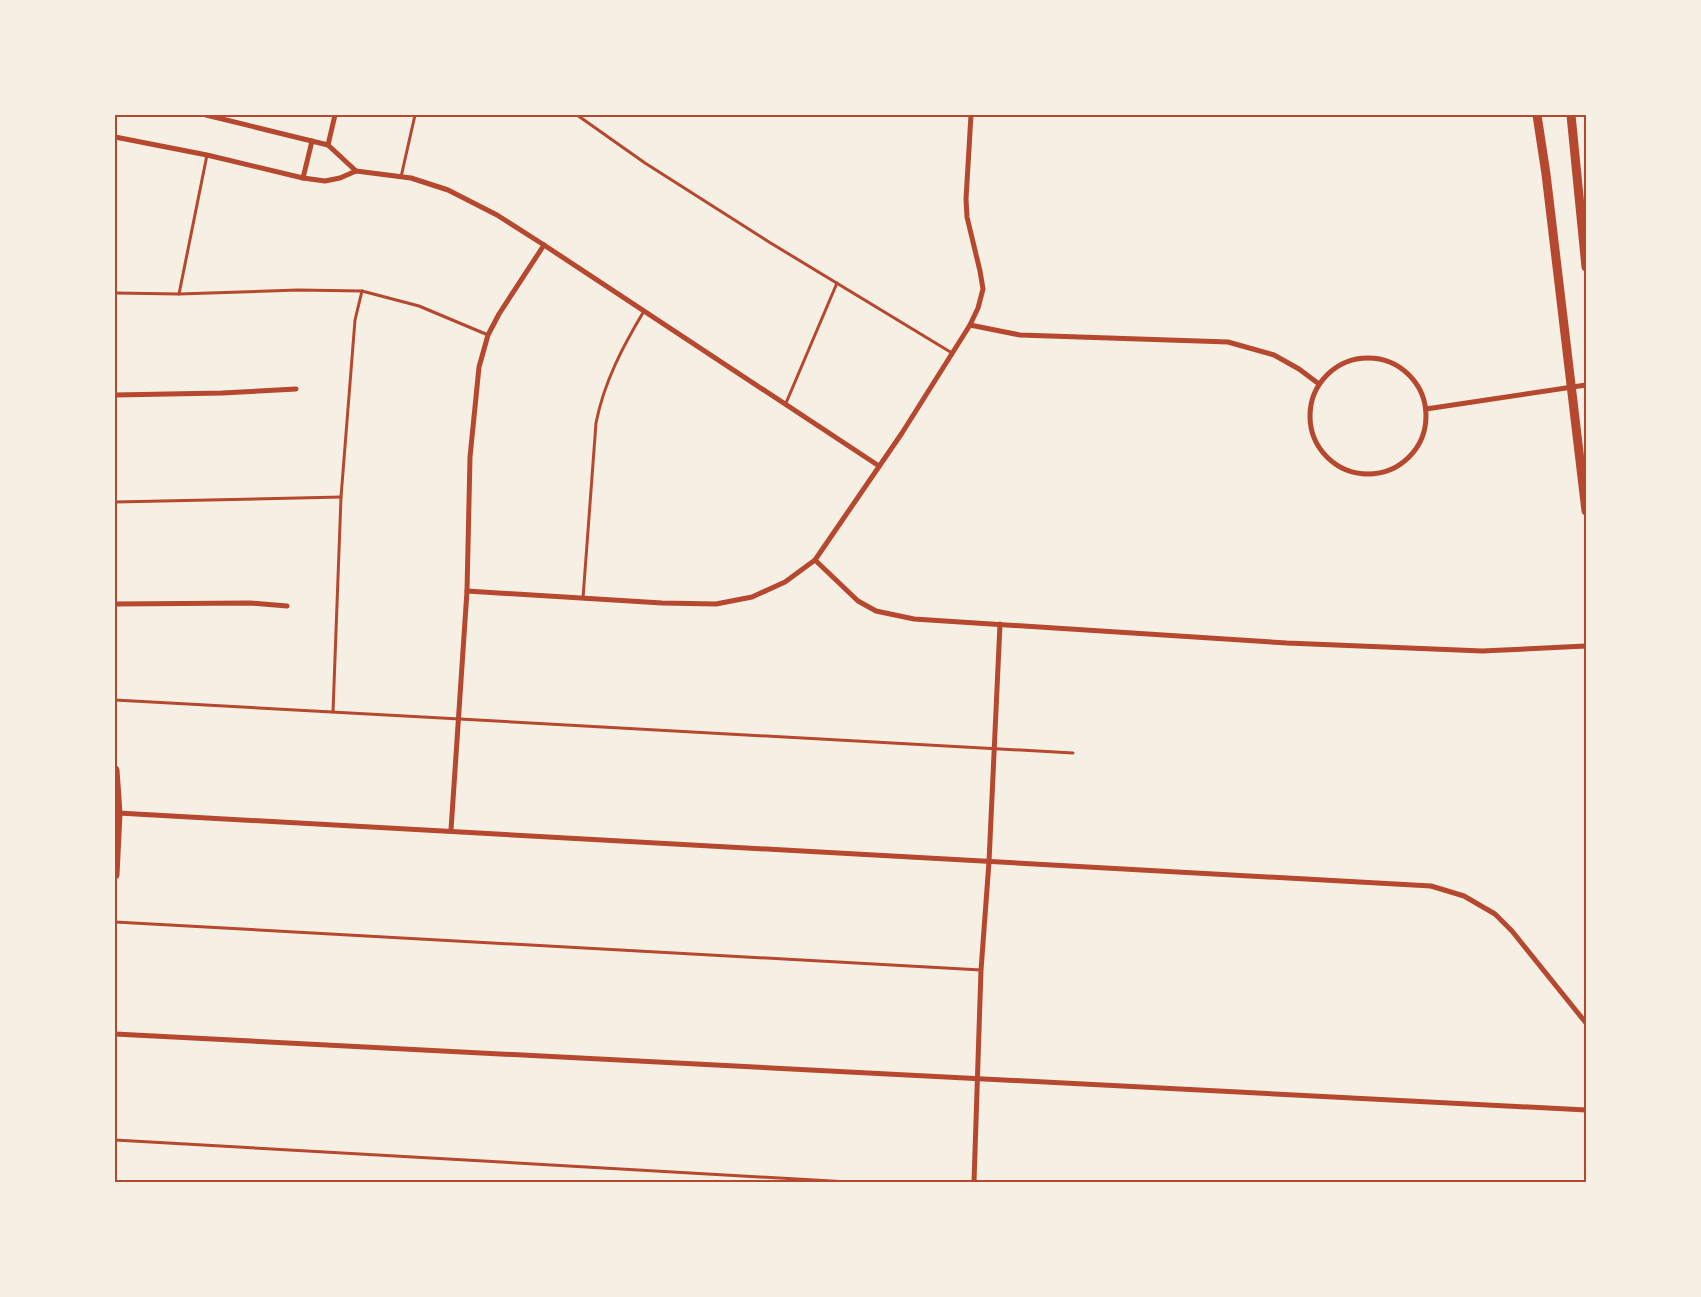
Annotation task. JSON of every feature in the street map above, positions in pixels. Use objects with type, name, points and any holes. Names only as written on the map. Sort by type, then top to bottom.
[{"type":"street","points":[[206,115],[328,145],[356,171]]},
{"type":"street","points":[[328,145],[335,115]]},
{"type":"street","points":[[467,591],[716,604],[752,597],[785,582],[815,560],[851,510],[970,325],[978,308],[983,289],[970,236],[966,199],[971,115]]},
{"type":"street","points":[[1537,115],[1586,511]]},
{"type":"street","points":[[1571,115],[1586,267]]},
{"type":"street","points":[[115,137],[207,155],[303,178],[325,180],[340,178],[356,171],[411,178],[448,190],[497,215],[544,245],[879,466]]},
{"type":"street","points":[[303,178],[312,141]]},
{"type":"street","points":[[452,830],[467,591],[470,457],[479,367],[488,335],[499,314],[544,245]]},
{"type":"street","points":[[970,325],[1020,335],[1228,342],[1274,354],[1299,369],[1318,384]]},
{"type":"street","points":[[1364,358],[1382,359],[1399,366],[1413,378],[1422,393],[1426,408],[1426,431],[1417,450],[1403,464],[1384,473],[1364,475],[1338,467],[1327,459],[1315,443],[1309,423],[1310,403],[1318,384],[1331,370],[1346,362],[1364,358]]},
{"type":"street","points":[[1426,408],[1586,384]]},
{"type":"street","points":[[115,395],[222,393],[296,389]]},
{"type":"street","points":[[815,560],[858,600],[876,611],[914,619],[1287,643],[1482,651],[1586,646]]},
{"type":"street","points":[[115,604],[250,603],[287,606]]},
{"type":"street","points":[[974,1182],[981,970],[989,862],[1000,624]]},
{"type":"street","points":[[115,770],[118,813],[115,875]]},
{"type":"street","points":[[118,813],[452,830],[1430,886],[1464,896],[1495,914],[1512,931],[1586,1023]]},
{"type":"street","points":[[115,1034],[1586,1110]]},
{"type":"lane","points":[[401,177],[415,115]]},
{"type":"lane","points":[[577,115],[645,164],[952,353]]},
{"type":"lane","points":[[179,294],[207,155]]},
{"type":"lane","points":[[786,403],[837,283]]},
{"type":"lane","points":[[115,293],[179,294],[298,290],[362,291],[419,306],[488,335]]},
{"type":"lane","points":[[333,712],[341,497],[355,320],[362,291]]},
{"type":"lane","points":[[583,598],[596,423],[600,402],[617,358],[644,311]]},
{"type":"lane","points":[[115,502],[341,497]]},
{"type":"lane","points":[[115,700],[1073,753]]},
{"type":"lane","points":[[115,922],[981,970]]},
{"type":"lane","points":[[115,1140],[849,1182]]}]
